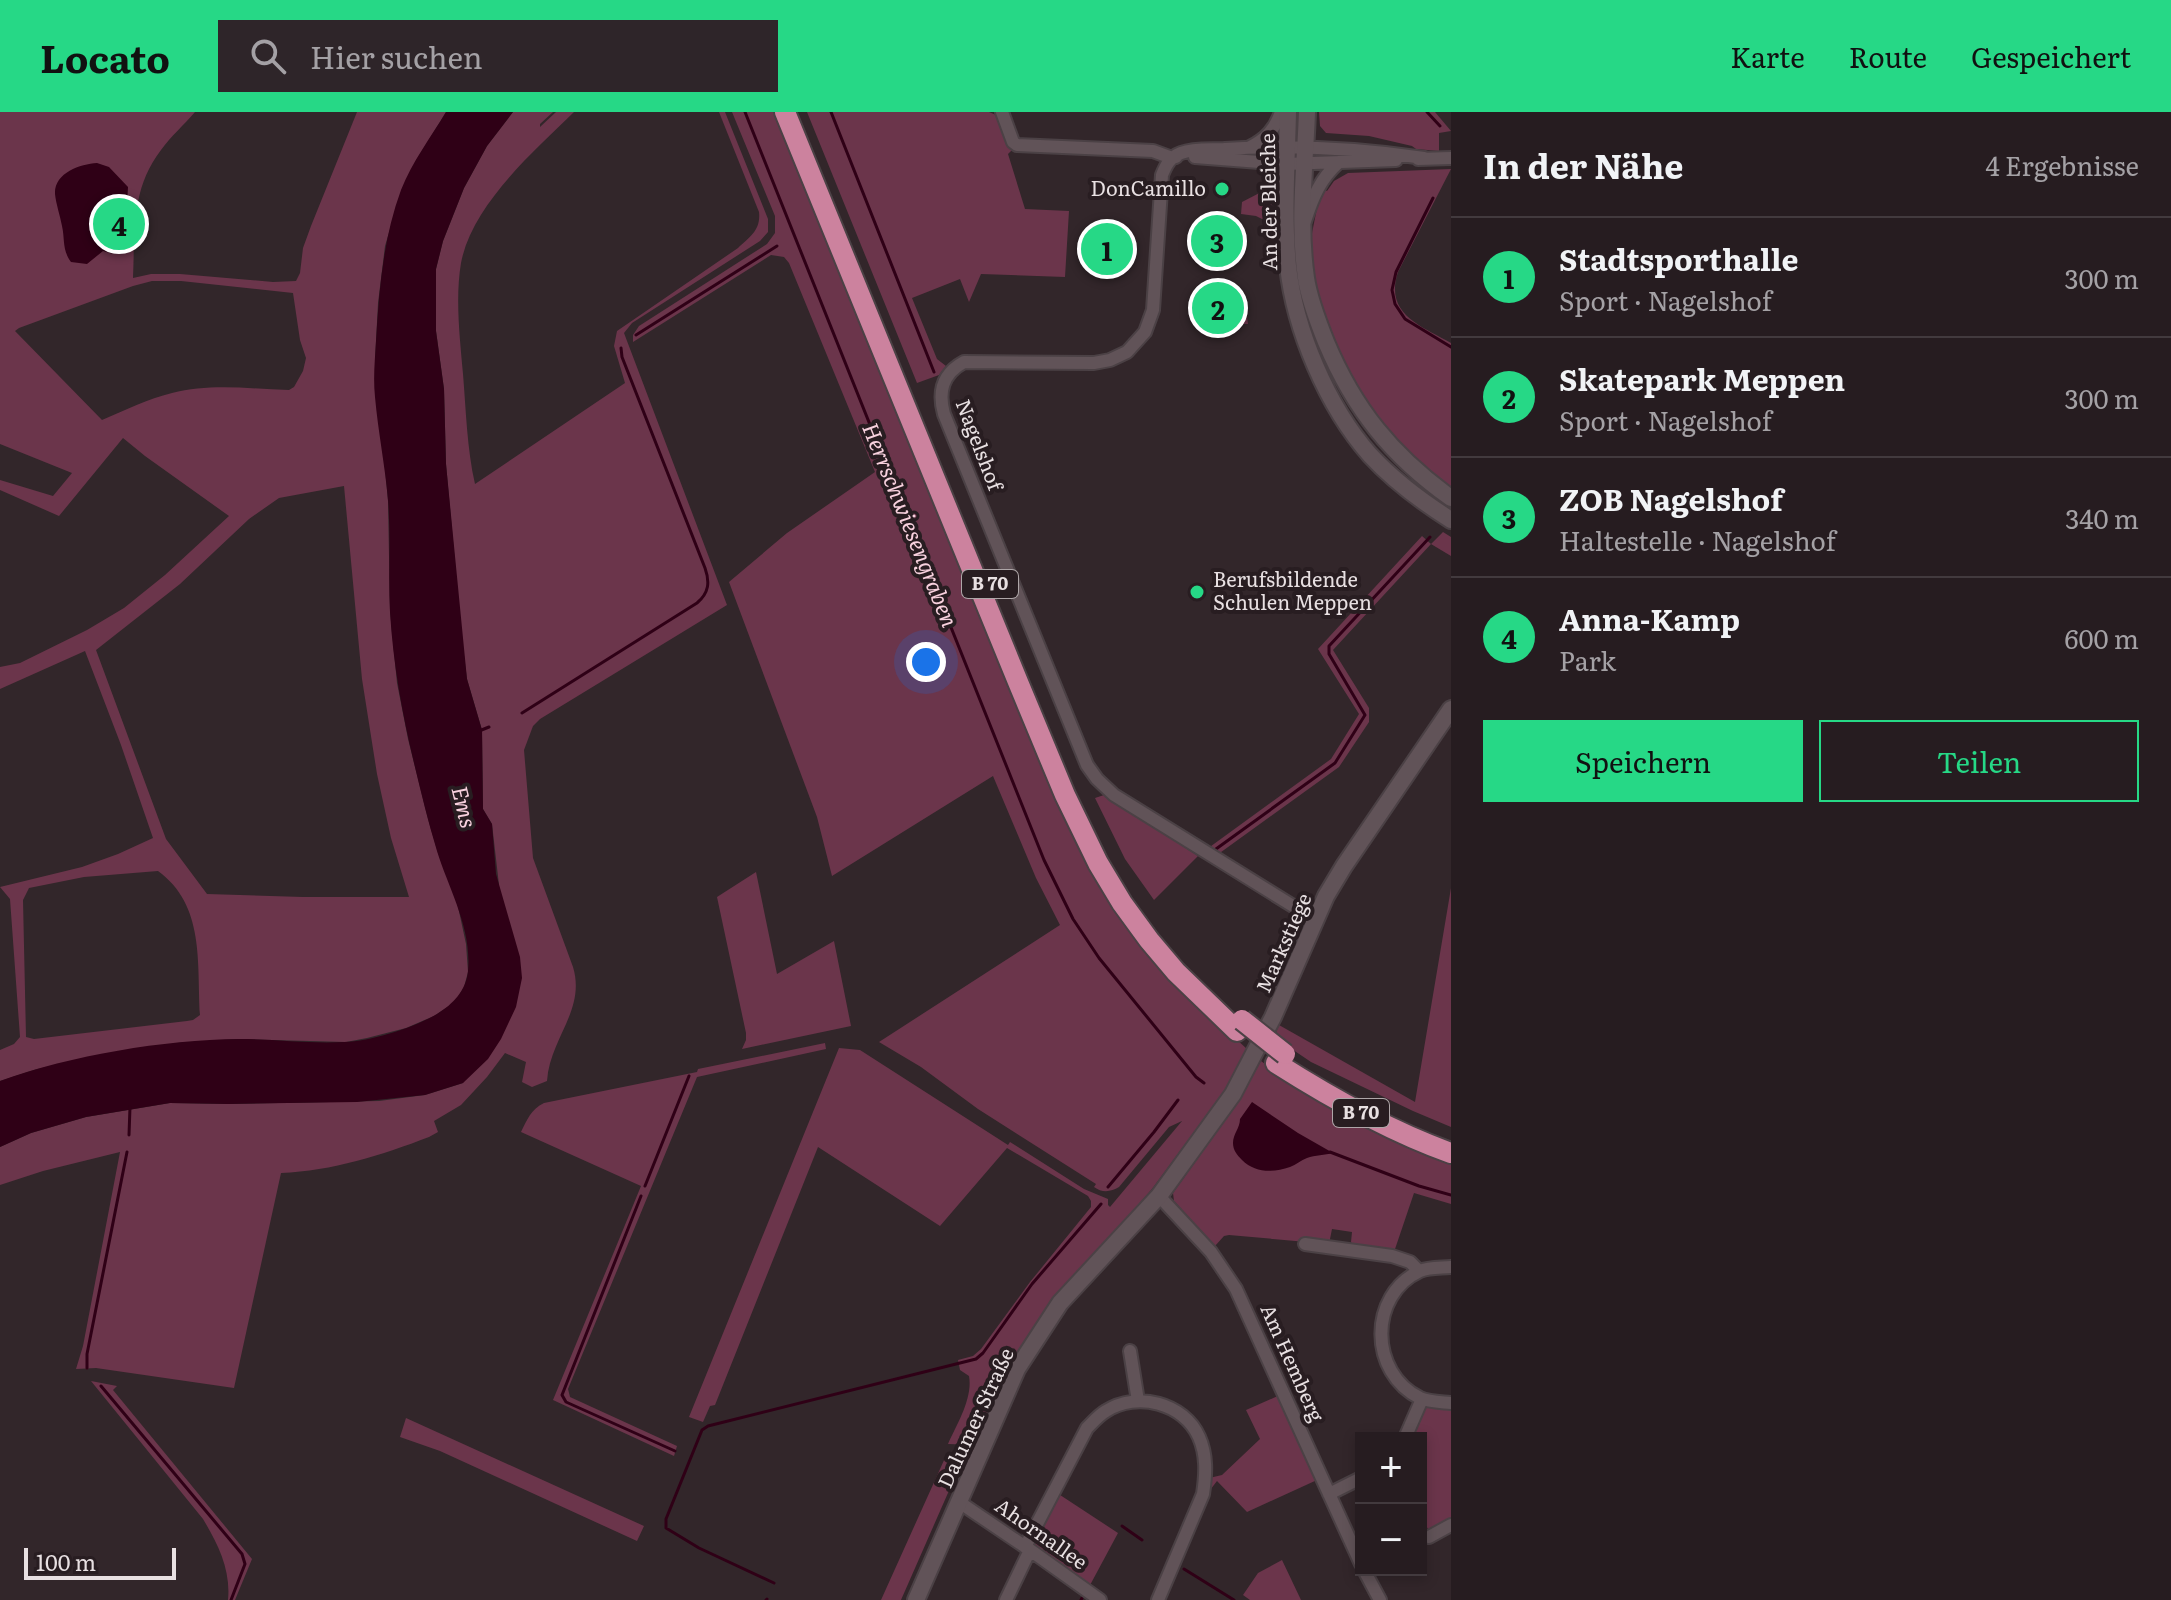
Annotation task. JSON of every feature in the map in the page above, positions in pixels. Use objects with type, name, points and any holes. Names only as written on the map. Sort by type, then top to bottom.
[{"type":"highway","name":"B 70","points":[[785,112],[1065,795],[1098,863],[1122,903],[1176,972],[1336,1101],[1451,1153]]},
{"type":"highway","name":"B 70","points":[[797,112],[1077,794],[1130,893],[1185,964],[1240,1025]]},
{"type":"highway","name":"B 70","points":[[1281,1058],[1391,1116],[1451,1140]]},
{"type":"street","points":[[1002,112],[1013,142],[1017,145],[1153,151],[1172,158],[1287,155],[1339,162],[1451,158]]},
{"type":"street","name":"An der Bleiche","points":[[1250,147],[1270,133],[1281,112]]},
{"type":"street","name":"An der Bleiche","points":[[1288,112],[1285,220],[1288,267],[1302,331],[1321,378],[1368,453],[1416,498],[1451,520]]},
{"type":"street","name":"An der Bleiche","points":[[1307,112],[1302,230],[1306,280],[1319,326],[1337,368],[1379,434],[1426,481],[1451,498]]},
{"type":"street","points":[[1172,158],[1191,151],[1250,147],[1287,155]]},
{"type":"street","points":[[1305,156],[1375,151],[1424,158]]},
{"type":"street","name":"Nagelshof","points":[[1172,158],[1162,175],[1153,310],[1145,332],[1127,352],[1094,363],[964,362],[950,373],[942,386],[940,399],[1087,765],[1097,779],[1114,795],[1314,919]]},
{"type":"street","name":"An der Bleiche","points":[[1302,230],[1319,183],[1339,162]]},
{"type":"street","name":"Markstiege","points":[[1159,1196],[1241,1080],[1273,1017],[1314,919],[1344,866],[1451,709]]},
{"type":"street","name":"Am Hemberg","points":[[1159,1196],[1204,1243],[1236,1289],[1355,1551]]},
{"type":"street","name":"Dalumer Straße","points":[[916,1600],[1017,1369],[1060,1303],[1159,1196]]},
{"type":"street","points":[[1305,1244],[1392,1256],[1410,1262],[1419,1271]]},
{"type":"street","points":[[1451,1267],[1419,1271],[1401,1284],[1382,1322],[1381,1343],[1385,1361],[1396,1377],[1422,1399],[1451,1403]]},
{"type":"street","points":[[1130,1351],[1138,1401]]},
{"type":"street","points":[[1408,1432],[1422,1399]]},
{"type":"street","points":[[1006,1600],[1087,1428],[1107,1410],[1138,1401],[1177,1411],[1188,1420],[1198,1435],[1206,1466],[1203,1494],[1158,1600]]},
{"type":"street","points":[[1329,1494],[1355,1481]]},
{"type":"street","name":"Ahornallee","points":[[959,1502],[1100,1600]]},
{"type":"street","points":[[1429,1537],[1451,1525]]},
{"type":"street","points":[[1367,1576],[1380,1600]]},
{"type":"shaded area","points":[[0,112],[195,112],[161,150],[144,180],[136,211],[133,278],[151,274],[180,274],[273,282],[296,281],[300,273],[303,248],[357,112],[446,112],[402,189],[385,246],[375,360],[388,501],[390,611],[397,683],[428,819],[457,902],[466,944],[468,972],[455,1002],[434,1016],[406,1028],[346,1042],[239,1039],[177,1043],[37,1069],[0,1081],[0,1050],[14,1044],[20,1037],[10,899],[0,887],[82,867],[153,838],[85,651],[0,689],[0,667],[20,663],[124,608],[229,516],[123,438],[59,516],[0,490],[0,480],[53,496],[72,473],[0,444]],"holes":[[[152,281],[181,281],[293,293],[306,358],[294,387],[289,390],[230,387],[186,390],[154,398],[102,420],[15,331]],[[344,486],[362,679],[377,774],[391,838],[409,897],[207,894],[166,839],[96,650],[180,584],[249,519],[279,498]],[[158,871],[173,885],[184,901],[196,936],[200,1015],[187,1021],[34,1039],[26,1037],[23,900],[29,888],[84,877]]]},
{"type":"shaded area","points":[[513,112],[553,112],[540,127],[556,112],[574,112],[523,162],[491,200],[467,242],[461,263],[459,333],[468,443],[475,484],[625,383],[614,346],[617,331],[738,248],[754,233],[759,212],[719,112],[725,112],[768,219],[768,232],[760,241],[632,323],[624,333],[727,605],[533,726],[524,750],[533,858],[576,982],[571,1011],[554,1051],[547,1081],[532,1087],[522,1082],[526,1062],[505,1053],[461,1105],[434,1121],[438,1132],[429,1137],[356,1161],[281,1173],[234,1388],[96,1368],[76,1369],[120,1152],[0,1185],[0,1147],[31,1133],[86,1117],[170,1103],[379,1101],[425,1095],[463,1083],[499,885],[492,824],[483,809],[482,730],[467,679],[462,640],[446,464],[444,389],[436,331],[436,269],[443,241],[464,188],[487,146]]},
{"type":"shaded area","points":[[732,112],[774,112],[1055,793],[1189,996],[1247,1049],[1226,1089],[1152,1189],[1057,1298],[976,1445],[948,1444],[969,1393],[969,1376],[960,1370],[958,1360],[973,1356],[981,1349],[1091,1207],[1088,1196],[1007,1148],[940,1226],[818,1147],[715,1405],[710,1406],[703,1422],[689,1417],[839,1048],[860,1050],[1008,1145],[1010,1142],[1084,1189],[1108,1199],[1110,1207],[1182,1121],[1169,1127],[1119,1187],[1110,1191],[1100,1190],[1094,1187],[1096,1184],[879,1042],[1060,925],[1036,878],[993,776],[832,876],[817,817],[729,582],[787,533],[875,472],[784,257],[771,255],[633,342],[633,335],[639,326],[767,244],[775,233],[775,216]]},
{"type":"shaded area","points":[[807,112],[989,112],[996,115],[1007,146],[1012,150],[1008,154],[1025,209],[1069,211],[1065,277],[981,274],[969,302],[960,279],[912,298],[937,359],[946,366],[939,375],[917,383]]},
{"type":"shaded area","points":[[1319,112],[1435,112],[1451,131],[1439,133],[1439,151],[1416,149],[1369,136],[1326,133],[1320,126]]},
{"type":"shaded area","points":[[1451,169],[1398,272],[1395,286],[1396,298],[1408,317],[1451,343],[1451,492],[1405,455],[1361,400],[1325,324],[1314,279],[1312,233],[1321,188],[1327,191],[1334,181],[1348,173]]},
{"type":"shaded area","points":[[1271,187],[1272,218],[1264,220],[1241,214],[1242,202]]},
{"type":"shaded area","points":[[1197,290],[1245,302],[1248,324],[1197,324],[1191,317]]},
{"type":"shaded area","points":[[1443,532],[1451,537],[1451,556],[1431,544]]},
{"type":"shaded area","points":[[1422,536],[1431,544],[1333,650],[1369,708],[1369,722],[1339,767],[1217,855],[1207,849],[1331,759],[1359,714],[1318,649]]},
{"type":"shaded area","points":[[1104,795],[1198,856],[1154,900],[1125,859],[1095,798]]},
{"type":"shaded area","points":[[756,872],[777,974],[834,941],[851,1026],[742,1049],[746,1033],[717,897]]},
{"type":"shaded area","points":[[1451,888],[1451,1127],[1311,1062],[1274,1037],[1279,1025],[1415,1102]]},
{"type":"shaded area","points":[[825,1043],[826,1049],[697,1077],[568,1389],[570,1397],[677,1446],[674,1456],[553,1400],[641,1186],[521,1132],[527,1119],[544,1103]]},
{"type":"shaded area","points":[[1261,1061],[1289,1082],[1451,1158],[1451,1204],[1414,1193],[1394,1252],[1353,1246],[1352,1232],[1332,1229],[1329,1244],[1229,1235],[1215,1246],[1174,1201],[1173,1193],[1237,1103]]},
{"type":"shaded area","points":[[91,1381],[117,1386],[113,1390],[252,1559],[235,1600],[228,1600],[222,1558],[203,1519]]},
{"type":"shaded area","points":[[1280,1395],[1317,1480],[1247,1512],[1217,1481],[1197,1507],[1205,1479],[1222,1475],[1260,1439],[1246,1410]]},
{"type":"shaded area","points":[[1451,1406],[1451,1522],[1430,1533],[1427,1527],[1427,1432],[1413,1432],[1424,1407]]},
{"type":"shaded area","points":[[406,1418],[644,1526],[637,1541],[440,1451],[400,1437]]},
{"type":"shaded area","points":[[945,1458],[962,1461],[901,1600],[881,1600]]},
{"type":"shaded area","points":[[1054,1491],[1118,1533],[1089,1587],[1027,1542]]},
{"type":"shaded area","points":[[1282,1560],[1301,1600],[1250,1600],[1243,1595],[1258,1573]]},
{"type":"water","name":"Ems","points":[[446,112],[513,112],[487,146],[464,188],[443,241],[436,269],[436,331],[444,389],[446,464],[467,679],[482,730],[483,809],[492,824],[496,874],[520,957],[522,978],[516,1007],[488,1059],[463,1083],[425,1095],[357,1102],[170,1103],[86,1117],[31,1133],[0,1147],[0,1081],[87,1057],[180,1042],[239,1039],[331,1042],[367,1039],[404,1029],[437,1014],[453,1001],[465,985],[467,940],[428,818],[396,669],[390,612],[388,500],[374,383],[380,284],[395,208],[405,180]]},
{"type":"water","points":[[97,163],[109,167],[128,187],[125,238],[113,254],[103,251],[87,264],[71,262],[65,249],[56,187],[69,171]]},
{"type":"water","points":[[1252,1102],[1333,1153],[1310,1157],[1277,1170],[1258,1170],[1247,1164],[1237,1154],[1233,1143],[1240,1119]]},
{"type":"waterway","name":"Herrschwiesengraben","points":[[745,112],[1044,860],[1073,919],[1099,958],[1204,1083]]},
{"type":"waterway","points":[[831,112],[934,372]]},
{"type":"waterway","points":[[1427,112],[1440,126]]},
{"type":"waterway","points":[[1433,198],[1396,272],[1392,290],[1395,304],[1405,319],[1451,347]]},
{"type":"waterway","points":[[636,335],[777,246]]},
{"type":"waterway","points":[[522,713],[697,603],[707,587],[705,568],[621,348]]},
{"type":"waterway","points":[[1216,849],[1335,763],[1365,715],[1329,654],[1329,646],[1430,537]]},
{"type":"waterway","points":[[479,731],[489,727]]},
{"type":"waterway","points":[[645,1186],[689,1076]]},
{"type":"waterway","points":[[1108,1187],[1178,1100]]},
{"type":"waterway","points":[[129,1135],[130,1107]]},
{"type":"waterway","points":[[87,1368],[87,1354],[127,1152]]},
{"type":"waterway","name":"Herrschwiesengraben","points":[[1330,1152],[1451,1195]]},
{"type":"waterway","points":[[641,1196],[562,1395],[566,1402],[675,1451]]},
{"type":"waterway","points":[[774,1583],[699,1548],[666,1528],[666,1519],[702,1430],[976,1359],[1032,1284],[1101,1204]]},
{"type":"waterway","points":[[101,1386],[242,1554],[245,1564],[231,1600]]},
{"type":"waterway","points":[[1122,1526],[1142,1540]]},
{"type":"waterway","points":[[1184,1569],[1234,1600]]},
{"type":"place","name":"DonCamillo","points":[[1222,189]]},
{"type":"place","name":"Anna-Kamp","points":[[119,224]]},
{"type":"place","name":"ZOB Nagelshof","points":[[1217,241]]},
{"type":"place","name":"Stadtsporthalle","points":[[1107,249]]},
{"type":"place","name":"Skatepark Meppen","points":[[1218,308]]},
{"type":"place","name":"Berufsbildende Schulen Meppen","points":[[1197,592]]}]
